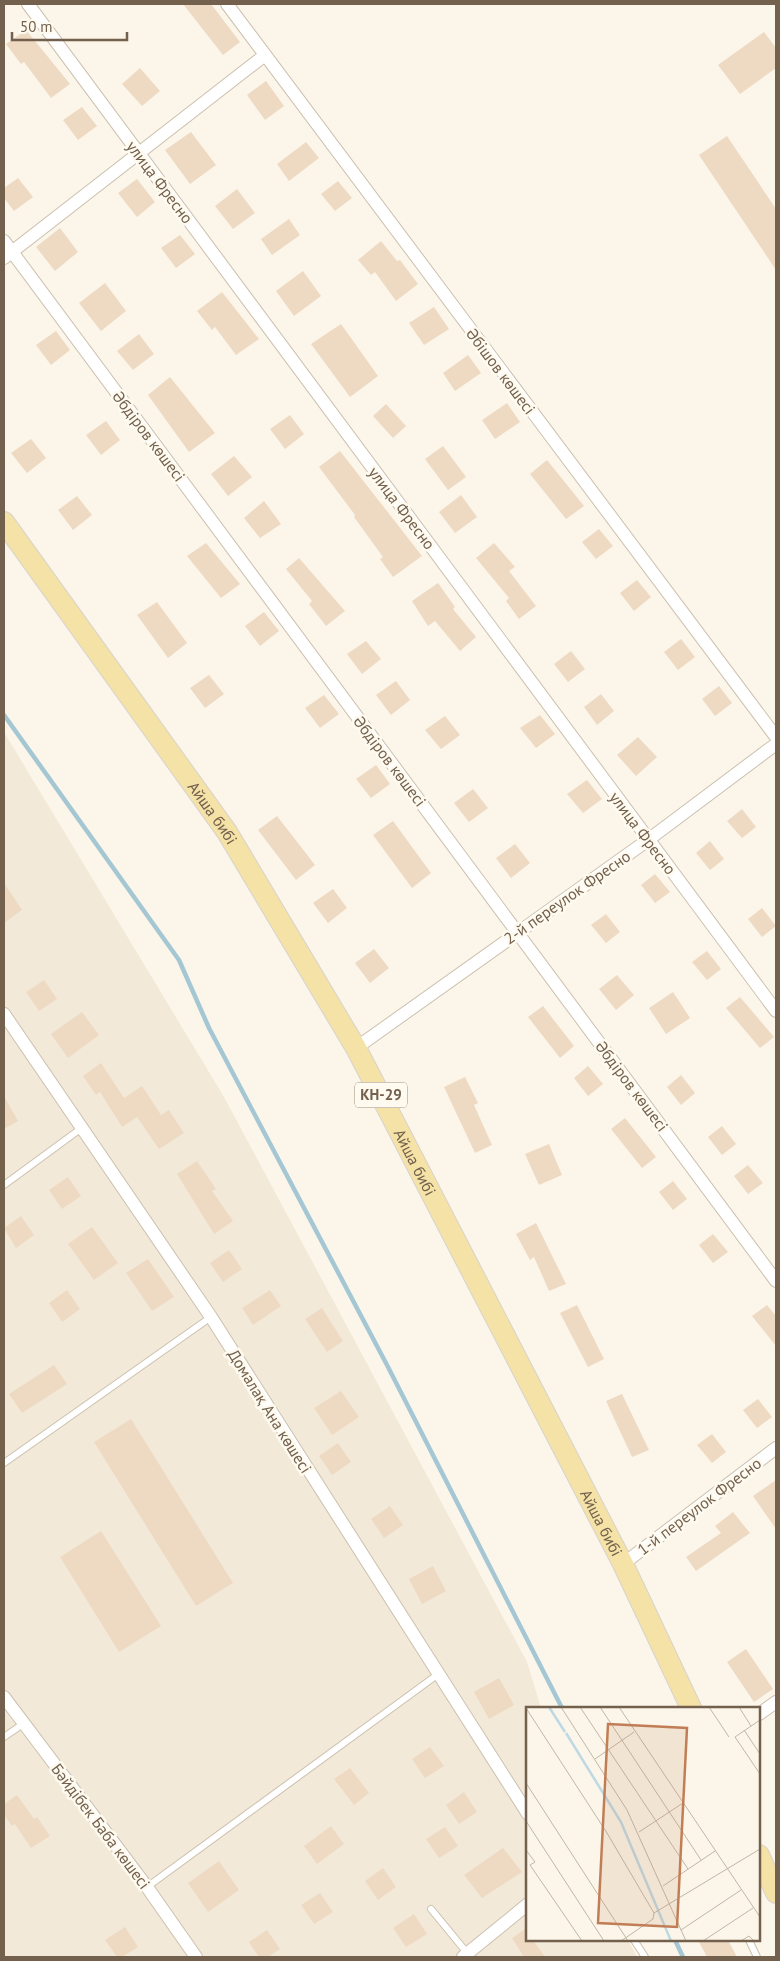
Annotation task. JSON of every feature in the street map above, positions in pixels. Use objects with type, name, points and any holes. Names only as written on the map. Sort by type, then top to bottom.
[{"type":"main road","name":"Айша бибі","points":[[4,522],[227,832],[356,1048],[623,1564],[691,1707]]},
{"type":"main road","points":[[760,1857],[776,1893]]},
{"type":"street","name":"улица Фресно","points":[[28,4],[776,1011]]},
{"type":"street","name":"Әбішов көшесі","points":[[227,4],[776,737]]},
{"type":"street","points":[[8,255],[265,55]]},
{"type":"street","name":"Әбдіров көшесі","points":[[4,241],[8,255],[517,932],[776,1281]]},
{"type":"street","name":"2-й переулок Фресно","points":[[356,1048],[648,840],[776,744]]},
{"type":"street","name":"Домалақ Ана көшесі","points":[[4,1014],[210,1317],[437,1675],[526,1811]]},
{"type":"street","name":"1-й переулок Фресно","points":[[623,1564],[776,1448]]},
{"type":"street","name":"Бәйдібек Баба көшесі","points":[[4,1697],[147,1887],[196,1957]]},
{"type":"street","points":[[760,1713],[776,1702]]},
{"type":"street","points":[[465,1956],[526,1906]]},
{"type":"lane","points":[[4,1185],[82,1128]]},
{"type":"lane","points":[[4,1463],[210,1317]]},
{"type":"lane","points":[[147,1887],[437,1675]]},
{"type":"lane","points":[[4,1737],[23,1724]]},
{"type":"lane","points":[[431,1908],[465,1956]]},
{"type":"lane","points":[[635,1941],[645,1957]]},
{"type":"lane","points":[[749,1941],[756,1957]]},
{"type":"shaded area","points":[[4,732],[224,1097],[527,1662],[541,1707],[526,1707],[526,1941],[629,1941],[637,1957],[4,1957]]},
{"type":"building","points":[[183,4],[211,4],[240,42],[223,55]]},
{"type":"building","points":[[26,30],[70,84],[51,98],[24,62],[21,64],[6,44]]},
{"type":"building","points":[[764,32],[776,48],[776,68],[740,94],[718,65]]},
{"type":"building","points":[[140,68],[160,91],[142,106],[122,84]]},
{"type":"building","points":[[266,81],[284,106],[265,120],[247,95]]},
{"type":"building","points":[[82,107],[97,126],[78,140],[63,120]]},
{"type":"building","points":[[191,132],[216,165],[190,184],[165,150]]},
{"type":"building","points":[[727,136],[776,209],[776,270],[699,155]]},
{"type":"building","points":[[306,142],[319,158],[289,181],[277,164]]},
{"type":"building","points":[[18,178],[33,197],[14,211],[4,198],[4,188]]},
{"type":"building","points":[[137,179],[155,202],[137,217],[118,193]]},
{"type":"building","points":[[338,181],[352,198],[335,211],[321,194]]},
{"type":"building","points":[[237,189],[255,213],[233,229],[215,206]]},
{"type":"building","points":[[289,219],[300,235],[272,255],[261,239]]},
{"type":"building","points":[[60,228],[78,252],[55,271],[36,247]]},
{"type":"building","points":[[180,235],[195,254],[176,268],[161,248]]},
{"type":"building","points":[[381,241],[397,261],[400,260],[418,284],[396,301],[375,272],[371,275],[358,260]]},
{"type":"building","points":[[303,271],[321,296],[294,316],[276,291]]},
{"type":"building","points":[[105,283],[126,311],[101,331],[79,303]]},
{"type":"building","points":[[222,292],[259,339],[236,355],[215,327],[212,330],[197,311]]},
{"type":"building","points":[[434,307],[449,329],[424,345],[409,323]]},
{"type":"building","points":[[341,324],[378,376],[350,397],[311,344]]},
{"type":"building","points":[[56,331],[70,350],[51,365],[36,345]]},
{"type":"building","points":[[139,334],[154,354],[133,370],[117,351]]},
{"type":"building","points":[[468,355],[481,373],[455,391],[443,373]]},
{"type":"building","points":[[170,377],[215,433],[189,452],[148,395]]},
{"type":"building","points":[[507,403],[520,422],[495,439],[482,420]]},
{"type":"building","points":[[386,404],[406,426],[393,438],[373,416]]},
{"type":"building","points":[[290,415],[304,434],[285,449],[270,429]]},
{"type":"building","points":[[106,421],[120,440],[101,455],[86,435]]},
{"type":"building","points":[[31,439],[46,458],[27,473],[11,453]]},
{"type":"building","points":[[443,446],[466,477],[448,490],[425,459]]},
{"type":"building","points":[[340,451],[422,556],[393,577],[380,559],[383,557],[354,517],[355,515],[319,467]]},
{"type":"building","points":[[234,456],[252,477],[228,496],[211,474]]},
{"type":"building","points":[[547,460],[584,506],[566,519],[530,474]]},
{"type":"building","points":[[461,495],[477,517],[455,533],[439,512]]},
{"type":"building","points":[[77,496],[92,515],[73,530],[58,510]]},
{"type":"building","points":[[264,501],[281,524],[260,538],[244,518]]},
{"type":"building","points":[[599,529],[613,546],[596,559],[582,542]]},
{"type":"building","points":[[206,543],[240,584],[221,598],[187,556]]},
{"type":"building","points":[[494,543],[515,567],[509,571],[536,606],[519,619],[506,601],[509,598],[476,558]]},
{"type":"building","points":[[299,558],[345,611],[326,626],[309,604],[312,601],[286,569]]},
{"type":"building","points":[[637,580],[651,597],[634,611],[620,593]]},
{"type":"building","points":[[438,583],[455,607],[453,609],[476,637],[460,651],[435,621],[428,626],[412,601]]},
{"type":"building","points":[[157,602],[187,643],[168,658],[137,615]]},
{"type":"building","points":[[264,612],[279,631],[260,646],[245,626]]},
{"type":"building","points":[[681,639],[695,657],[678,670],[664,652]]},
{"type":"building","points":[[366,641],[381,659],[362,674],[347,654]]},
{"type":"building","points":[[571,651],[585,669],[568,682],[554,664]]},
{"type":"building","points":[[209,675],[224,694],[205,708],[190,688]]},
{"type":"building","points":[[396,681],[410,700],[391,715],[376,695]]},
{"type":"building","points":[[719,686],[732,703],[715,716],[702,699]]},
{"type":"building","points":[[601,694],[614,711],[597,725],[584,707]]},
{"type":"building","points":[[324,695],[339,714],[320,728],[305,708]]},
{"type":"building","points":[[540,715],[555,734],[536,748],[520,728]]},
{"type":"building","points":[[445,716],[460,735],[441,749],[425,730]]},
{"type":"building","points":[[638,737],[657,757],[636,776],[617,755]]},
{"type":"building","points":[[376,765],[390,784],[371,798],[356,779]]},
{"type":"building","points":[[587,780],[602,799],[583,813],[567,794]]},
{"type":"building","points":[[473,789],[488,808],[469,822],[454,803]]},
{"type":"building","points":[[742,809],[756,827],[742,838],[727,821]]},
{"type":"building","points":[[277,816],[315,865],[296,880],[258,830]]},
{"type":"building","points":[[393,821],[431,873],[412,888],[373,835]]},
{"type":"building","points":[[710,841],[724,859],[710,870],[696,853]]},
{"type":"building","points":[[515,844],[530,863],[511,878],[496,858]]},
{"type":"building","points":[[655,874],[670,892],[655,903],[641,885]]},
{"type":"building","points":[[4,883],[22,910],[4,923]]},
{"type":"building","points":[[333,889],[347,908],[328,923],[313,903]]},
{"type":"building","points":[[762,908],[776,926],[762,937],[748,919]]},
{"type":"building","points":[[606,914],[620,932],[606,943],[591,925]]},
{"type":"building","points":[[374,949],[389,968],[370,983],[355,963]]},
{"type":"building","points":[[707,951],[721,969],[707,980],[692,962]]},
{"type":"building","points":[[617,975],[634,995],[616,1010],[599,989]]},
{"type":"building","points":[[44,980],[57,999],[39,1011],[26,992]]},
{"type":"building","points":[[673,992],[690,1018],[666,1034],[649,1008]]},
{"type":"building","points":[[740,997],[774,1037],[760,1048],[726,1008]]},
{"type":"building","points":[[543,1006],[574,1046],[560,1058],[528,1017]]},
{"type":"building","points":[[82,1012],[99,1035],[68,1058],[51,1034]]},
{"type":"building","points":[[101,1063],[124,1098],[142,1086],[161,1115],[169,1110],[184,1133],[159,1149],[137,1117],[122,1127],[100,1092],[96,1095],[83,1076]]},
{"type":"building","points":[[588,1066],[603,1084],[588,1096],[574,1078]]},
{"type":"building","points":[[681,1075],[695,1093],[681,1105],[667,1087]]},
{"type":"building","points":[[465,1077],[478,1103],[474,1105],[492,1145],[475,1153],[444,1087]]},
{"type":"building","points":[[4,1096],[18,1121],[4,1129]]},
{"type":"building","points":[[625,1118],[656,1157],[642,1168],[611,1129]]},
{"type":"building","points":[[722,1126],[736,1144],[722,1155],[708,1137]]},
{"type":"building","points":[[549,1144],[562,1175],[539,1185],[525,1154]]},
{"type":"building","points":[[197,1161],[216,1189],[212,1191],[233,1221],[214,1234],[177,1174]]},
{"type":"building","points":[[748,1165],[763,1183],[748,1194],[734,1176]]},
{"type":"building","points":[[68,1177],[81,1196],[62,1209],[49,1190]]},
{"type":"building","points":[[673,1181],[687,1199],[673,1210],[659,1192]]},
{"type":"building","points":[[21,1216],[34,1235],[16,1248],[4,1228]]},
{"type":"building","points":[[536,1223],[566,1284],[549,1291],[534,1257],[530,1260],[516,1234]]},
{"type":"building","points":[[92,1227],[118,1263],[94,1280],[68,1244]]},
{"type":"building","points":[[713,1234],[728,1252],[713,1263],[699,1245]]},
{"type":"building","points":[[229,1250],[242,1269],[223,1282],[210,1263]]},
{"type":"building","points":[[148,1259],[174,1297],[152,1311],[126,1273]]},
{"type":"building","points":[[67,1290],[80,1309],[62,1322],[49,1303]]},
{"type":"building","points":[[270,1290],[281,1306],[253,1325],[242,1308]]},
{"type":"building","points":[[577,1305],[604,1359],[588,1367],[560,1313]]},
{"type":"building","points":[[767,1305],[776,1316],[776,1346],[752,1316]]},
{"type":"building","points":[[322,1308],[343,1341],[327,1352],[305,1319]]},
{"type":"building","points":[[54,1365],[67,1384],[22,1413],[9,1394]]},
{"type":"building","points":[[341,1391],[359,1417],[332,1435],[314,1408]]},
{"type":"building","points":[[622,1394],[649,1450],[632,1457],[606,1401]]},
{"type":"building","points":[[758,1399],[772,1417],[757,1428],[743,1410]]},
{"type":"building","points":[[131,1419],[233,1583],[196,1606],[94,1442]]},
{"type":"building","points":[[712,1434],[726,1452],[712,1463],[697,1445]]},
{"type":"building","points":[[338,1443],[351,1462],[332,1475],[319,1456]]},
{"type":"building","points":[[776,1480],[776,1529],[753,1496]]},
{"type":"building","points":[[390,1506],[403,1525],[384,1538],[371,1519]]},
{"type":"building","points":[[733,1512],[750,1533],[696,1571],[686,1557],[721,1533],[715,1526]]},
{"type":"building","points":[[101,1531],[161,1626],[119,1652],[60,1557]]},
{"type":"building","points":[[433,1566],[446,1591],[422,1604],[409,1579]]},
{"type":"building","points":[[746,1649],[773,1689],[754,1702],[727,1662]]},
{"type":"building","points":[[499,1678],[514,1705],[489,1719],[474,1692]]},
{"type":"building","points":[[430,1747],[444,1766],[425,1778],[412,1759]]},
{"type":"building","points":[[350,1768],[369,1793],[354,1805],[334,1779]]},
{"type":"building","points":[[464,1792],[477,1812],[459,1824],[446,1805]]},
{"type":"building","points":[[17,1795],[34,1819],[37,1817],[50,1836],[31,1848],[15,1824],[12,1826],[4,1815],[4,1804]]},
{"type":"building","points":[[331,1826],[344,1844],[317,1864],[304,1846]]},
{"type":"building","points":[[445,1827],[458,1846],[439,1858],[426,1839]]},
{"type":"building","points":[[503,1848],[522,1872],[482,1898],[464,1875]]},
{"type":"building","points":[[219,1861],[239,1890],[208,1912],[188,1883]]},
{"type":"building","points":[[383,1868],[396,1887],[378,1900],[365,1881]]},
{"type":"building","points":[[320,1893],[333,1912],[314,1924],[301,1905]]},
{"type":"building","points":[[414,1914],[427,1934],[406,1947],[393,1928]]},
{"type":"building","points":[[125,1927],[138,1947],[122,1957],[117,1957],[105,1940]]},
{"type":"building","points":[[526,1928],[526,1941],[534,1941],[545,1957],[524,1957],[512,1938]]},
{"type":"building","points":[[267,1930],[280,1949],[268,1957],[259,1957],[249,1942]]},
{"type":"building","points":[[699,1941],[729,1941],[737,1957],[707,1957]]},
{"type":"waterway","points":[[4,715],[179,960],[209,1028],[387,1365],[561,1707]]},
{"type":"waterway","points":[[675,1941],[683,1957]]}]
